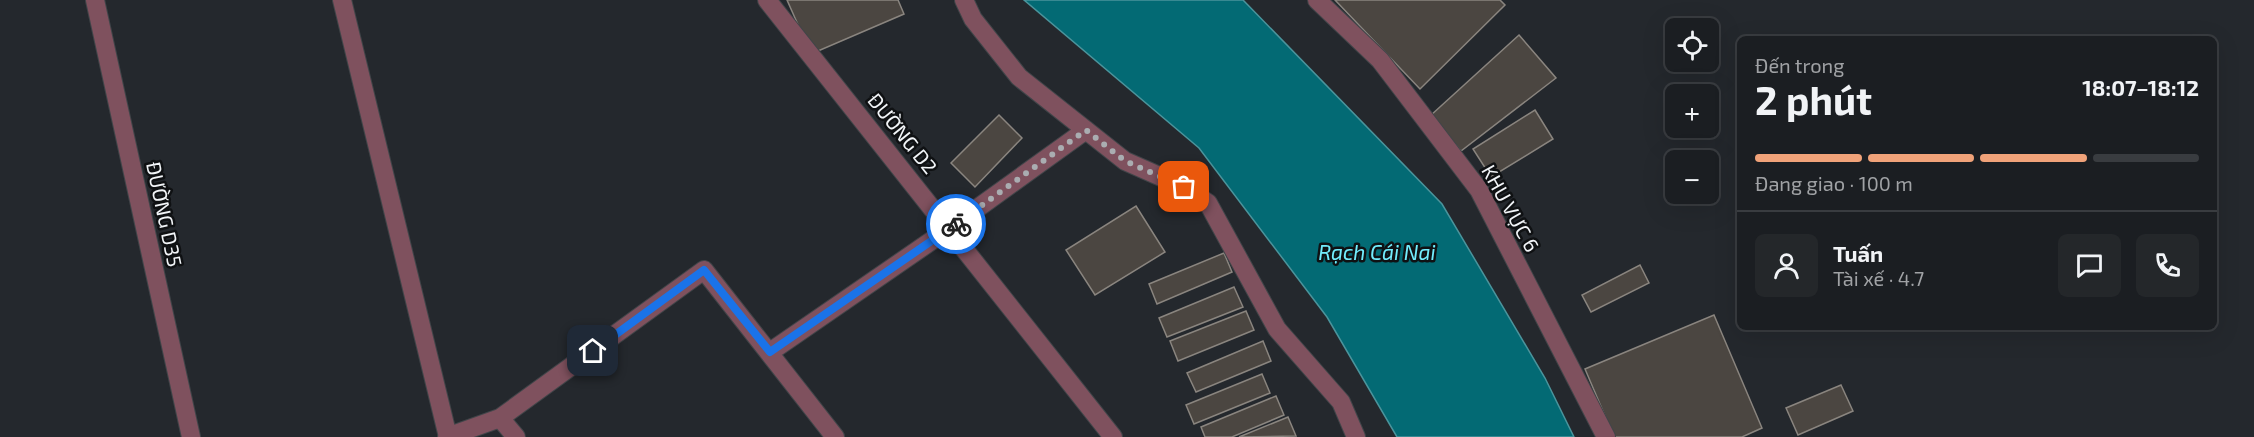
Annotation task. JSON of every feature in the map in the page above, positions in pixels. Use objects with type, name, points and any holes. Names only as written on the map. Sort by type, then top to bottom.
[{"type":"street","name":"ĐƯỜNG D35","points":[[94,0],[191,437]]},
{"type":"street","points":[[342,0],[448,437],[500,418],[704,270],[835,437]]},
{"type":"street","name":"ĐƯỜNG D2","points":[[767,0],[950,228],[1113,437]]},
{"type":"street","points":[[964,0],[973,18],[1019,77],[1125,161],[1184,187],[1208,203],[1277,329],[1341,402],[1356,437]]},
{"type":"street","name":"KHU VỰC 6","points":[[1317,0],[1380,60],[1479,190],[1606,437]]},
{"type":"street","points":[[770,352],[950,228],[1086,130]]},
{"type":"street","points":[[500,418],[516,437]]},
{"type":"water","name":"Rạch Cái Nai","points":[[1024,0],[1243,0],[1442,204],[1545,378],[1574,437],[1397,437],[1327,317],[1199,148]]},
{"type":"building","points":[[787,0],[898,0],[904,14],[811,54]]},
{"type":"building","points":[[1335,0],[1500,0],[1505,5],[1420,89]]},
{"type":"building","points":[[1519,35],[1556,78],[1461,151],[1430,116]]},
{"type":"building","points":[[1535,110],[1553,139],[1491,177],[1473,149]]},
{"type":"building","points":[[999,115],[1022,138],[975,187],[951,163]]},
{"type":"building","points":[[1136,206],[1165,252],[1095,295],[1066,250]]},
{"type":"building","points":[[1224,253],[1232,272],[1157,304],[1149,284]]},
{"type":"building","points":[[1640,265],[1649,283],[1591,312],[1582,295]]},
{"type":"building","points":[[1234,287],[1243,307],[1167,337],[1159,318]]},
{"type":"building","points":[[1246,311],[1254,330],[1178,361],[1170,341]]},
{"type":"building","points":[[1714,315],[1762,428],[1742,437],[1614,437],[1585,369]]},
{"type":"building","points":[[1263,341],[1271,361],[1196,392],[1187,373]]},
{"type":"building","points":[[1262,374],[1270,393],[1194,424],[1186,405]]},
{"type":"building","points":[[1841,385],[1853,411],[1798,435],[1786,408]]},
{"type":"building","points":[[1276,396],[1284,415],[1232,437],[1205,437],[1201,427]]},
{"type":"building","points":[[1288,417],[1296,436],[1239,437]]},
{"type":"way so far","points":[[956,224],[1086,130],[1125,161],[1184,187]]},
{"type":"route","points":[[593,351],[704,270],[770,352],[956,224]]}]
